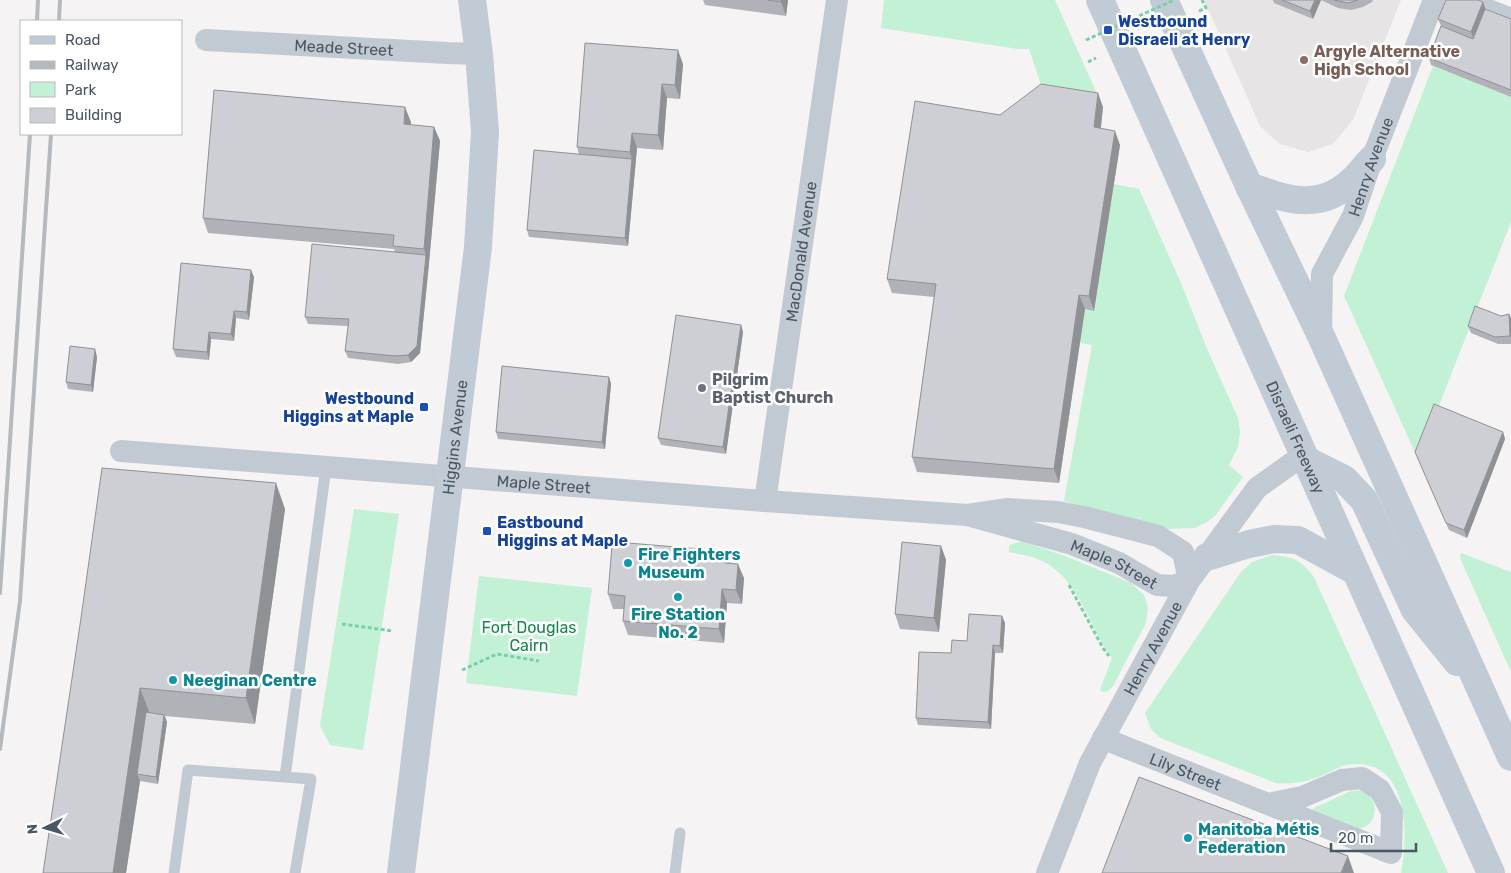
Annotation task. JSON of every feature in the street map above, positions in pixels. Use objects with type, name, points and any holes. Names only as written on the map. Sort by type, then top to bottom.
[{"type":"main road","name":"Higgins Avenue","points":[[401,873],[478,247],[485,132],[479,54],[472,0]]},
{"type":"main road","name":"Disraeli Freeway","points":[[1100,0],[1491,873]]},
{"type":"main road","points":[[1164,0],[1249,186],[1321,336],[1511,757]]},
{"type":"main road","points":[[1249,186],[1280,198],[1293,200],[1318,199],[1341,190],[1354,180],[1372,159]]},
{"type":"main road","points":[[1306,460],[1344,479],[1364,500],[1415,610],[1482,693]]},
{"type":"main road","points":[[1207,557],[1257,542],[1274,539],[1298,540],[1355,572]]},
{"type":"main road","points":[[1434,745],[1474,873]]},
{"type":"street","name":"MacDonald Avenue","points":[[765,501],[837,0]]},
{"type":"street","name":"Henry Avenue","points":[[1321,336],[1322,274],[1353,216],[1372,159],[1434,0]]},
{"type":"street","name":"Meade Street","points":[[206,40],[447,54],[479,54]]},
{"type":"street","name":"Maple Street","points":[[121,451],[967,515],[1072,544],[1119,563],[1157,585],[1172,586],[1189,580],[1183,552],[1158,536],[1058,512],[1008,509],[967,515]]},
{"type":"street","name":"Henry Avenue","points":[[1047,873],[1090,763],[1189,580],[1257,488],[1292,463],[1306,460]]},
{"type":"street","name":"Lily Street","points":[[1103,738],[1268,804],[1373,846],[1391,853],[1392,812],[1380,790],[1362,778],[1342,780],[1302,797],[1268,804]]},
{"type":"lane","points":[[1478,0],[1511,13]]},
{"type":"lane","points":[[285,776],[326,466]]},
{"type":"lane","points":[[174,873],[188,770],[311,779],[295,873]]},
{"type":"lane","points":[[675,873],[680,833]]},
{"type":"path","points":[[1086,40],[1174,0]]},
{"type":"path","points":[[1199,11],[1206,8],[1202,0]]},
{"type":"path","points":[[1069,585],[1109,656]]},
{"type":"path","points":[[342,624],[393,631]]},
{"type":"path","points":[[462,670],[497,654],[539,660]]},
{"type":"shaded area","name":"Argyle Alternative High School","points":[[1204,0],[1401,0],[1353,120],[1333,144],[1308,152],[1280,144],[1260,126]]},
{"type":"green space","points":[[884,0],[1055,0],[1103,107],[1046,99],[1029,49],[1018,49],[881,28]]},
{"type":"green space","points":[[1433,66],[1511,97],[1511,222],[1418,459],[1344,296]]},
{"type":"green space","points":[[1114,184],[1139,189],[1238,418],[1240,432],[1238,447],[1229,465],[1243,477],[1215,516],[1195,528],[1169,529],[1064,501],[1092,345],[1080,343],[1085,309],[1094,311]]},
{"type":"green space","points":[[354,509],[399,514],[363,750],[330,745],[320,726]]},
{"type":"green space","points":[[1022,541],[1131,583],[1144,595],[1148,607],[1146,623],[1113,686],[1108,691],[1103,692],[1100,690],[1112,658],[1081,601],[1062,575],[1050,565],[1032,557],[1009,552],[1009,545]]},
{"type":"green space","points":[[1461,553],[1511,572],[1511,672],[1460,558]]},
{"type":"green space","points":[[1272,555],[1296,560],[1305,566],[1314,577],[1448,873],[1401,873],[1404,856],[1404,817],[1400,799],[1393,783],[1382,771],[1366,765],[1345,765],[1309,780],[1296,783],[1276,783],[1160,738],[1151,729],[1145,713],[1241,572],[1252,562]]},
{"type":"green space","name":"Fort Douglas Cairn","points":[[479,576],[592,588],[577,696],[466,683]]},
{"type":"green space","points":[[1351,791],[1364,792],[1373,801],[1374,815],[1368,825],[1360,829],[1312,810],[1316,807]]},
{"type":"building","points":[[1282,0],[1315,0],[1310,11]]},
{"type":"building","points":[[1334,0],[1358,0],[1348,3]]},
{"type":"building","points":[[1446,0],[1478,0],[1483,2],[1471,32],[1438,19]]},
{"type":"building","points":[[1485,9],[1511,19],[1511,90],[1429,58],[1441,26],[1473,39]]},
{"type":"building","points":[[585,43],[678,50],[675,85],[662,84],[658,135],[632,133],[630,152],[577,147]]},
{"type":"building","points":[[1041,84],[1098,93],[1094,127],[1115,131],[1089,296],[1079,295],[1054,469],[912,457],[936,284],[887,279],[915,101],[1000,115]]},
{"type":"building","points":[[214,90],[405,107],[404,124],[434,127],[424,249],[393,246],[394,235],[203,218]]},
{"type":"building","points":[[534,150],[632,159],[625,238],[527,230]]},
{"type":"building","points":[[312,244],[426,255],[417,346],[408,355],[395,356],[345,351],[349,319],[305,317]]},
{"type":"building","points":[[181,263],[251,270],[247,312],[234,311],[231,334],[209,332],[207,352],[173,349]]},
{"type":"building","points":[[1475,306],[1501,316],[1509,314],[1510,336],[1495,337],[1468,326]]},
{"type":"building","name":"Pilgrim Baptist Church","points":[[676,315],[741,325],[723,447],[658,438]]},
{"type":"building","points":[[70,346],[95,349],[91,385],[66,382]]},
{"type":"building","points":[[502,366],[609,377],[602,442],[496,432]]},
{"type":"building","points":[[1434,404],[1503,432],[1464,530],[1446,523],[1415,452]]},
{"type":"building","name":"Neeginan Centre","points":[[102,468],[276,483],[246,698],[140,688],[113,873],[43,873],[81,618]]},
{"type":"building","points":[[902,542],[941,546],[934,618],[895,614]]},
{"type":"building","name":"Fire Station No. 2","points":[[628,543],[725,551],[725,563],[738,564],[736,590],[722,589],[719,629],[623,621],[625,596],[608,594],[612,546],[628,547]]},
{"type":"building","points":[[969,614],[1002,616],[1000,646],[993,645],[988,722],[916,718],[919,652],[951,653],[952,640],[967,641]]},
{"type":"building","points":[[146,712],[164,715],[156,777],[137,774]]},
{"type":"building","points":[[1139,777],[1348,856],[1341,873],[1102,873]]},
{"type":"railway","points":[[37,20],[38,0]]},
{"type":"railway","points":[[59,20],[60,0]]},
{"type":"railway","points":[[0,593],[30,135]]},
{"type":"railway","points":[[0,749],[20,601],[51,135]]},
{"type":"place","name":"Westbound Disraeli at Henry","points":[[1108,30]]},
{"type":"place","name":"Argyle Alternative High School","points":[[1304,60]]},
{"type":"place","name":"Pilgrim Baptist Church","points":[[702,388]]},
{"type":"place","name":"Westbound Higgins at Maple","points":[[424,407]]},
{"type":"place","name":"Eastbound Higgins at Maple","points":[[487,531]]},
{"type":"place","name":"Fire Fighters Museum","points":[[628,563]]},
{"type":"place","name":"Fire Station No. 2","points":[[678,597]]},
{"type":"place","name":"Neeginan Centre","points":[[173,680]]},
{"type":"place","name":"Manitoba Métis Federation","points":[[1188,838]]}]
